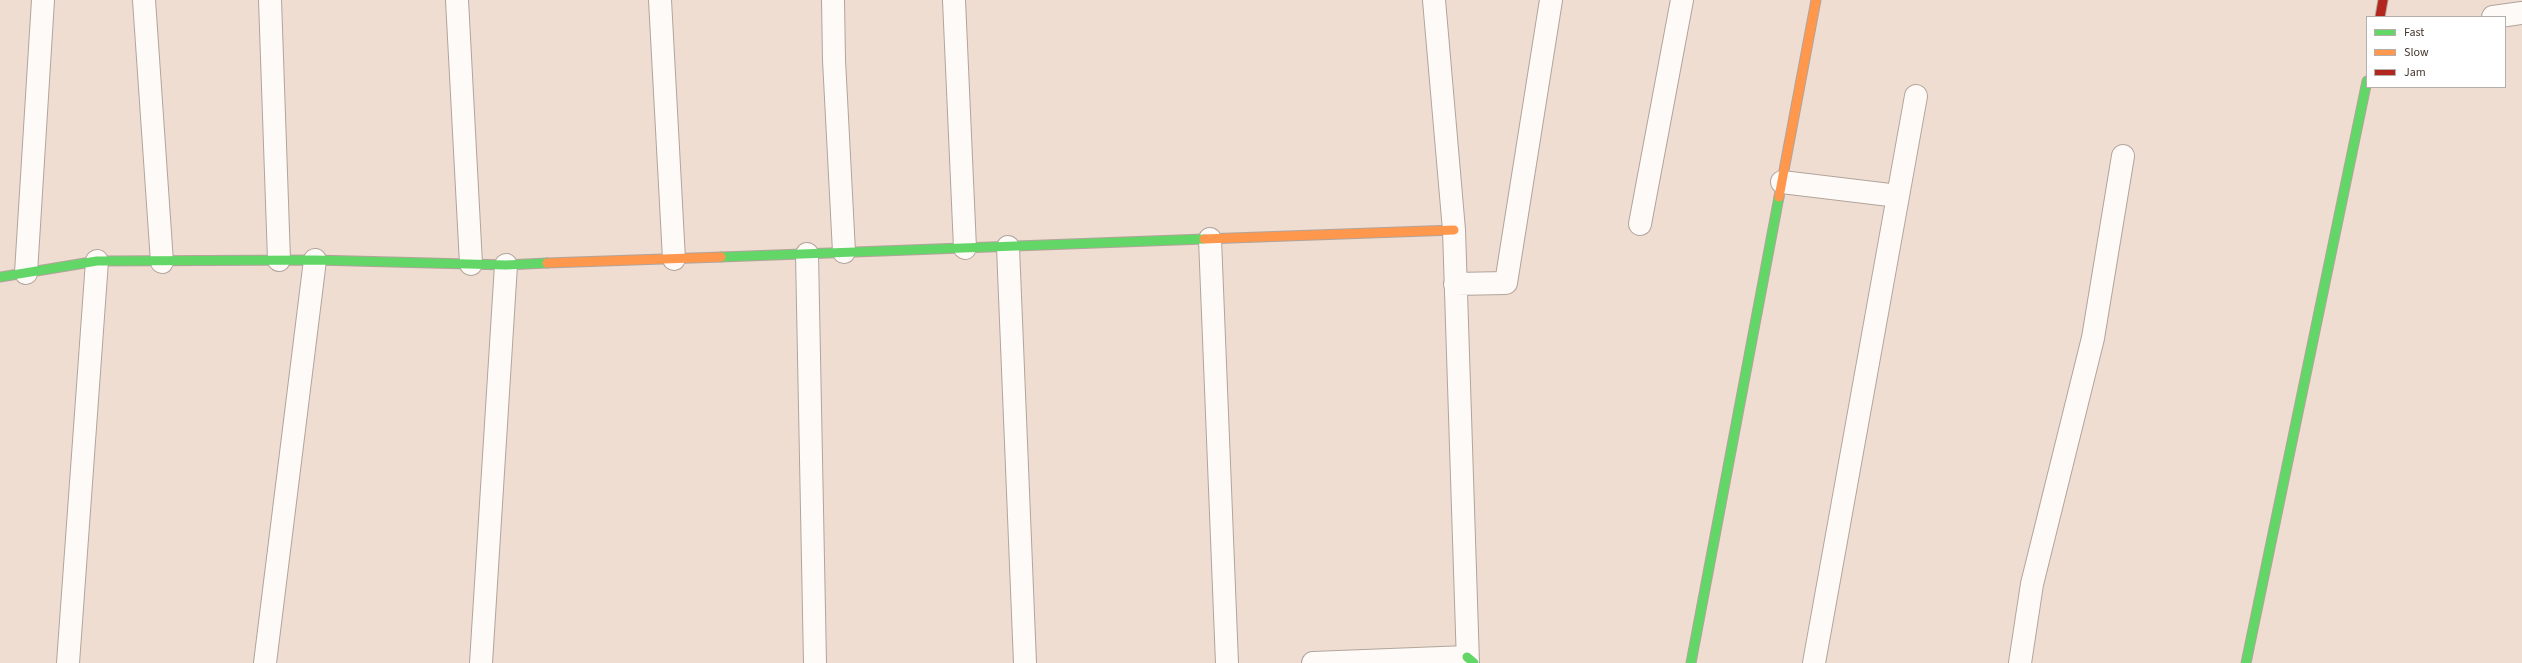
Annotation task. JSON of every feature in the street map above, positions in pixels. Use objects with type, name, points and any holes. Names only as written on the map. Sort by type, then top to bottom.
[{"type":"street","points":[[26,273],[43,0]]},
{"type":"street","points":[[144,0],[162,262]]},
{"type":"street","points":[[270,0],[278,260]]},
{"type":"street","points":[[457,0],[471,264]]},
{"type":"street","points":[[660,0],[674,259]]},
{"type":"street","points":[[833,0],[834,60],[844,252]]},
{"type":"street","points":[[954,0],[965,248]]},
{"type":"street","points":[[1313,663],[1469,661],[1454,230],[1434,0]]},
{"type":"street","points":[[1455,284],[1506,283],[1551,0]]},
{"type":"street","points":[[1640,224],[1682,0]]},
{"type":"street","points":[[1691,663],[1816,0]]},
{"type":"street","points":[[2380,16],[2384,0]]},
{"type":"street","points":[[2500,16],[2522,13]]},
{"type":"street","points":[[2246,663],[2366,86]]},
{"type":"street","points":[[1814,663],[1916,96]]},
{"type":"street","points":[[2020,663],[2032,584],[2093,338],[2123,156]]},
{"type":"street","points":[[1782,182],[1898,196]]},
{"type":"street","points":[[0,277],[97,261],[162,262],[315,260],[506,265],[1454,230]]},
{"type":"street","points":[[1210,239],[1227,663]]},
{"type":"street","points":[[1008,247],[1025,663]]},
{"type":"street","points":[[807,254],[815,663]]},
{"type":"street","points":[[265,663],[315,260]]},
{"type":"street","points":[[68,663],[97,261]]},
{"type":"street","points":[[481,663],[506,265]]},
{"type":"traffic: fast","points":[[2246,663],[2366,86]]},
{"type":"traffic: fast","points":[[1691,663],[1779,197]]},
{"type":"traffic: fast","points":[[721,257],[1204,239]]},
{"type":"traffic: fast","points":[[0,277],[97,261],[315,260],[506,265],[547,263]]},
{"type":"traffic: fast","points":[[1467,657],[1474,663]]},
{"type":"traffic: slow","points":[[1779,197],[1816,0]]},
{"type":"traffic: slow","points":[[1204,239],[1454,230]]},
{"type":"traffic: slow","points":[[547,263],[721,257]]},
{"type":"traffic: jam","points":[[2380,16],[2383,0]]}]
